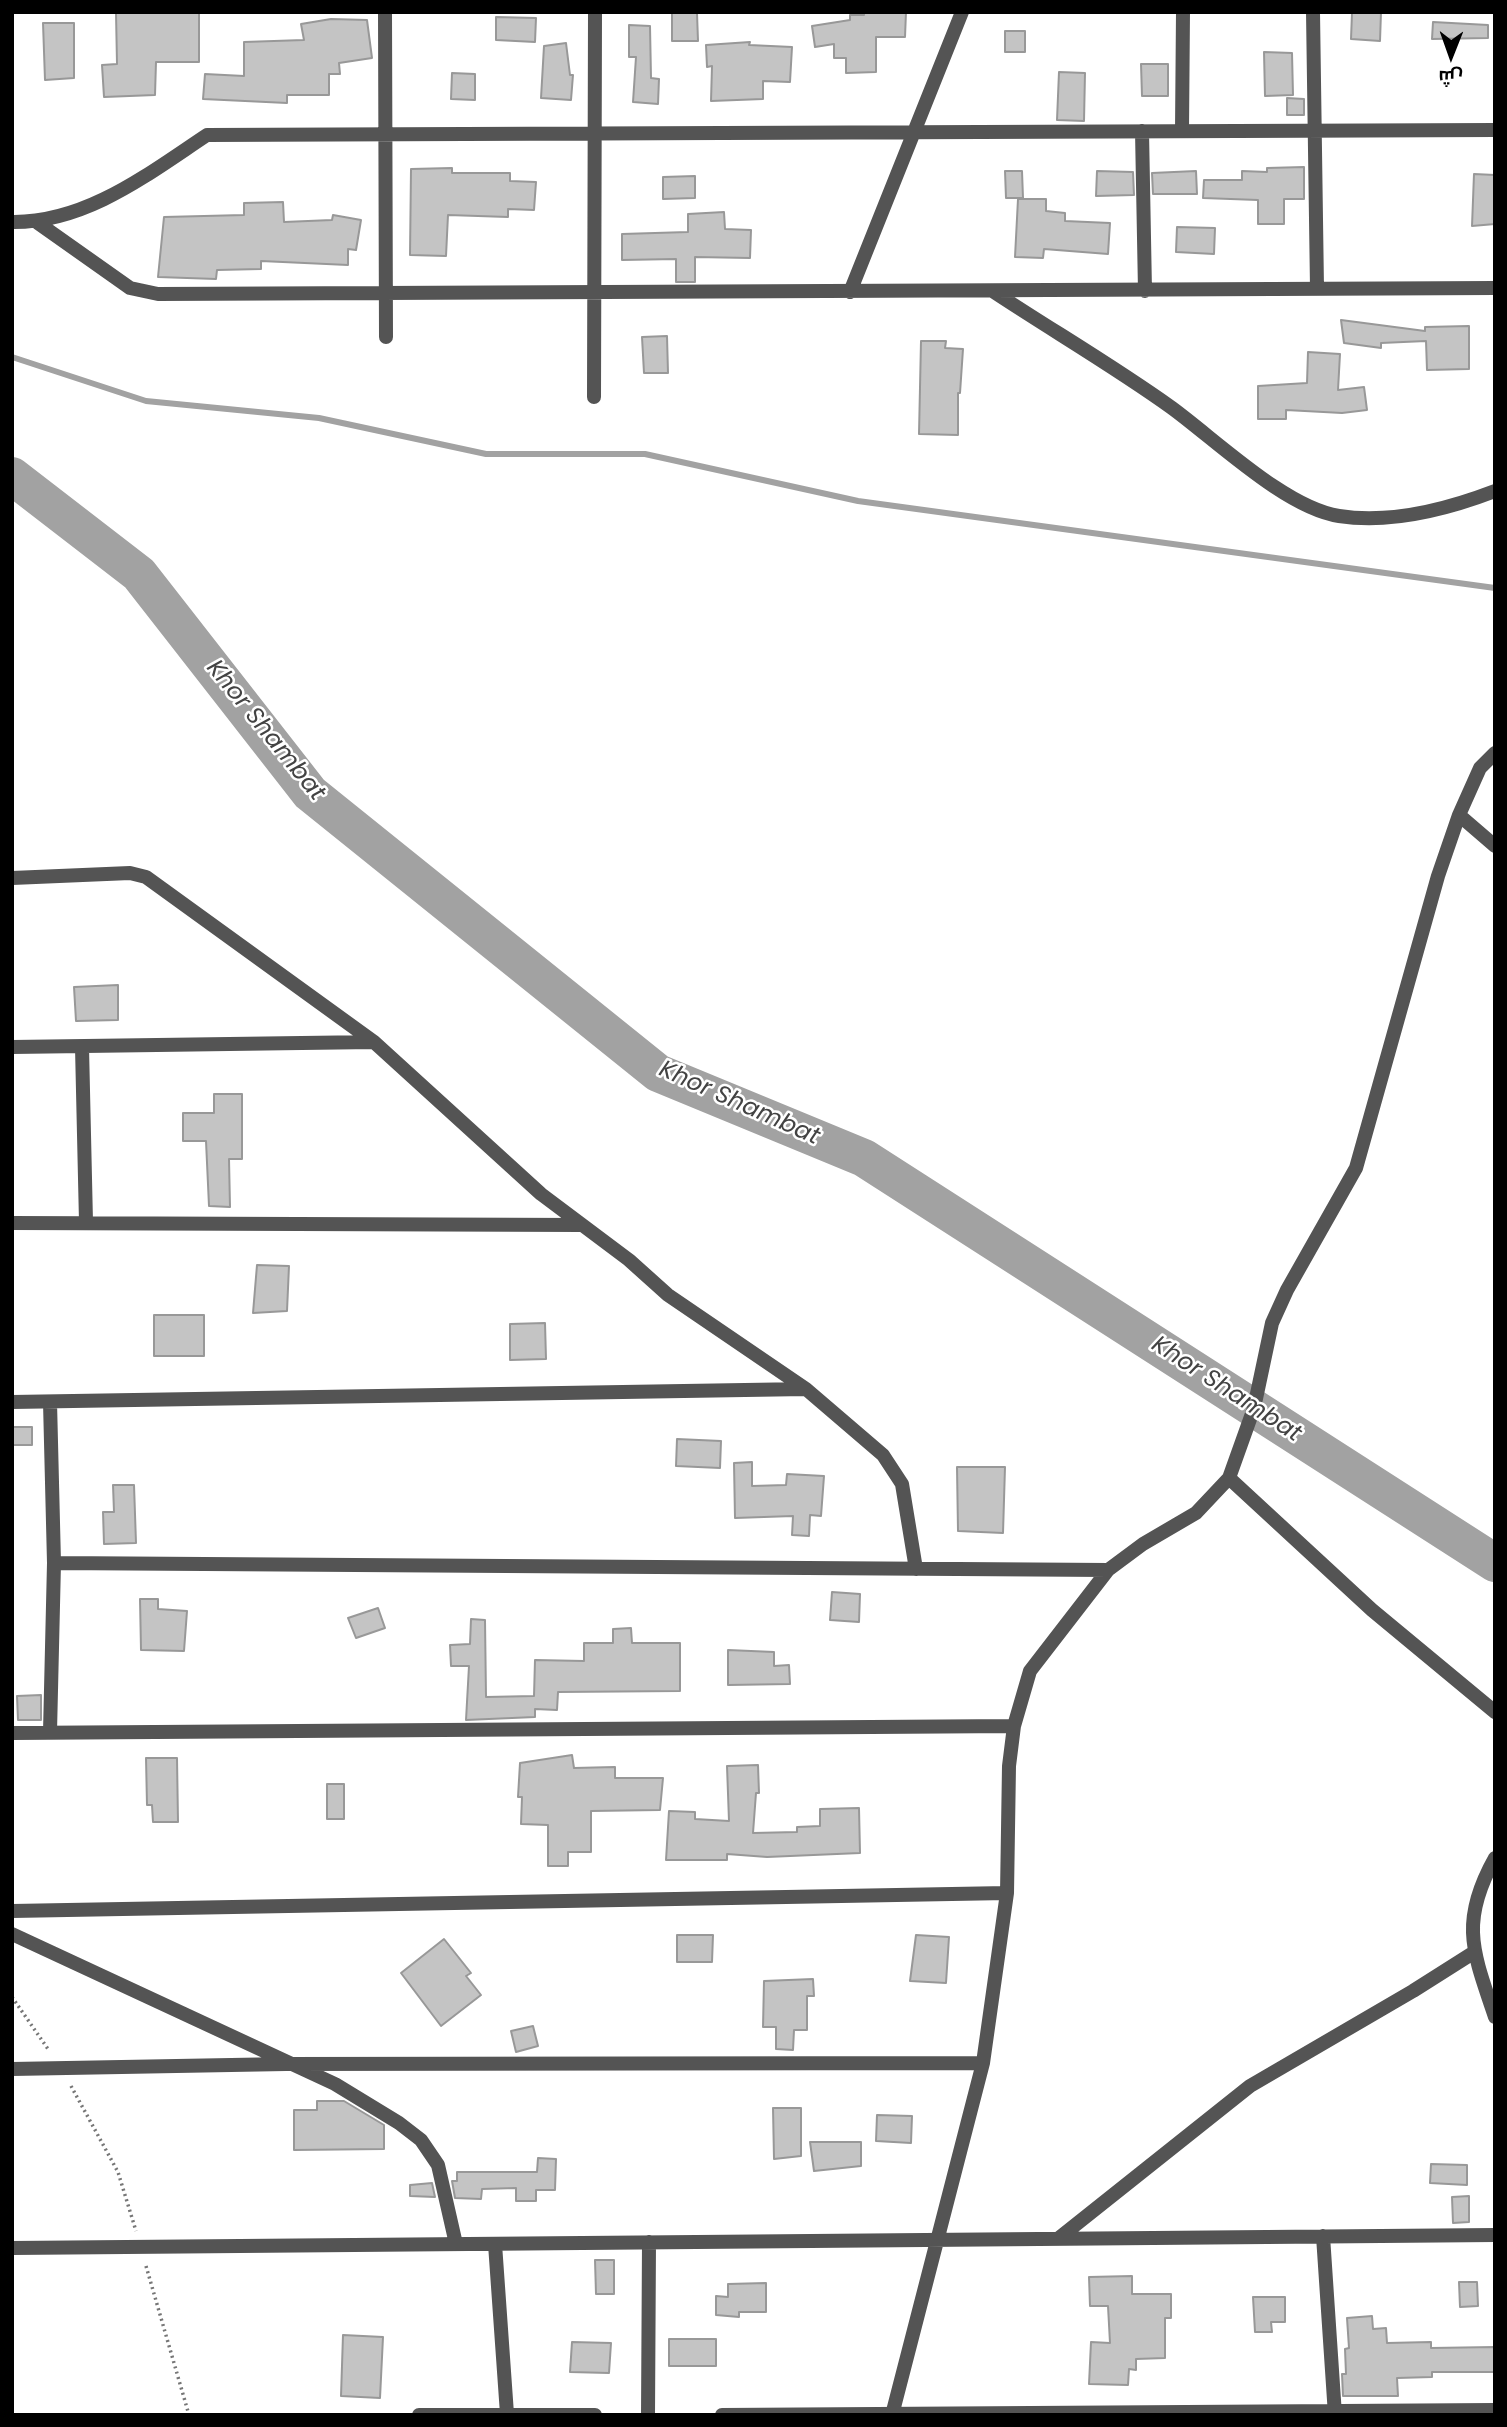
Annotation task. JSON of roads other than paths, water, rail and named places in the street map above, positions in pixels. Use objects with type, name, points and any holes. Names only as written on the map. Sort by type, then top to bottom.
[{"type":"street","points":[[385,12],[386,337]]},
{"type":"street","points":[[594,397],[595,12]]},
{"type":"street","points":[[850,292],[962,12]]},
{"type":"street","points":[[1182,130],[1183,12]]},
{"type":"street","points":[[1313,12],[1317,288]]},
{"type":"street","points":[[12,222],[37,223],[100,203],[207,135],[1314,128],[1495,130]]},
{"type":"street","points":[[1142,131],[1145,290]]},
{"type":"street","points":[[37,223],[130,288],[158,294],[1495,288]]},
{"type":"street","points":[[993,292],[1170,407],[1300,504],[1338,516],[1379,519],[1469,501],[1495,491]]},
{"type":"street","points":[[892,2415],[935,2239],[983,2063],[1007,1893],[1009,1766],[1014,1726],[1030,1671],[1108,1570],[1143,1544],[1196,1513],[1229,1478],[1254,1408],[1272,1324],[1287,1290],[1356,1168],[1438,876],[1459,815],[1480,768],[1495,753]]},
{"type":"street","points":[[1459,815],[1495,846]]},
{"type":"street","points":[[12,878],[131,873],[146,877],[374,1042],[581,1225],[629,1260],[668,1295],[806,1389],[883,1455],[902,1484],[916,1569]]},
{"type":"street","points":[[12,1047],[374,1042]]},
{"type":"street","points":[[82,1047],[86,1222]]},
{"type":"street","points":[[12,1223],[581,1225]]},
{"type":"street","points":[[12,1402],[806,1389]]},
{"type":"street","points":[[50,1402],[54,1563],[50,1732]]},
{"type":"street","points":[[1229,1478],[1372,1610],[1495,1712]]},
{"type":"street","points":[[54,1563],[1108,1570]]},
{"type":"street","points":[[12,1733],[1014,1726]]},
{"type":"street","points":[[1495,1858],[1481,1882],[1473,1914],[1473,1952],[1495,2017]]},
{"type":"street","points":[[12,1911],[1007,1893]]},
{"type":"street","points":[[12,1934],[286,2064],[335,2084],[399,2123],[421,2140],[438,2165],[456,2244]]},
{"type":"street","points":[[1059,2238],[1250,2086],[1413,1991],[1473,1952]]},
{"type":"street","points":[[12,2069],[286,2064],[983,2063]]},
{"type":"street","points":[[12,2248],[1495,2235]]},
{"type":"street","points":[[1323,2236],[1335,2413]]},
{"type":"street","points":[[648,2415],[649,2242]]},
{"type":"street","points":[[495,2244],[507,2414]]},
{"type":"street","points":[[722,2415],[1495,2410]]},
{"type":"street","points":[[419,2415],[595,2415]]},
{"type":"waterway","points":[[12,357],[146,401],[319,418],[486,454],[645,454],[858,501],[1495,588]]},
{"type":"waterway","name":"Khor Shambat","points":[[12,476],[139,574],[310,793],[658,1073],[864,1158],[1495,1563]]}]
